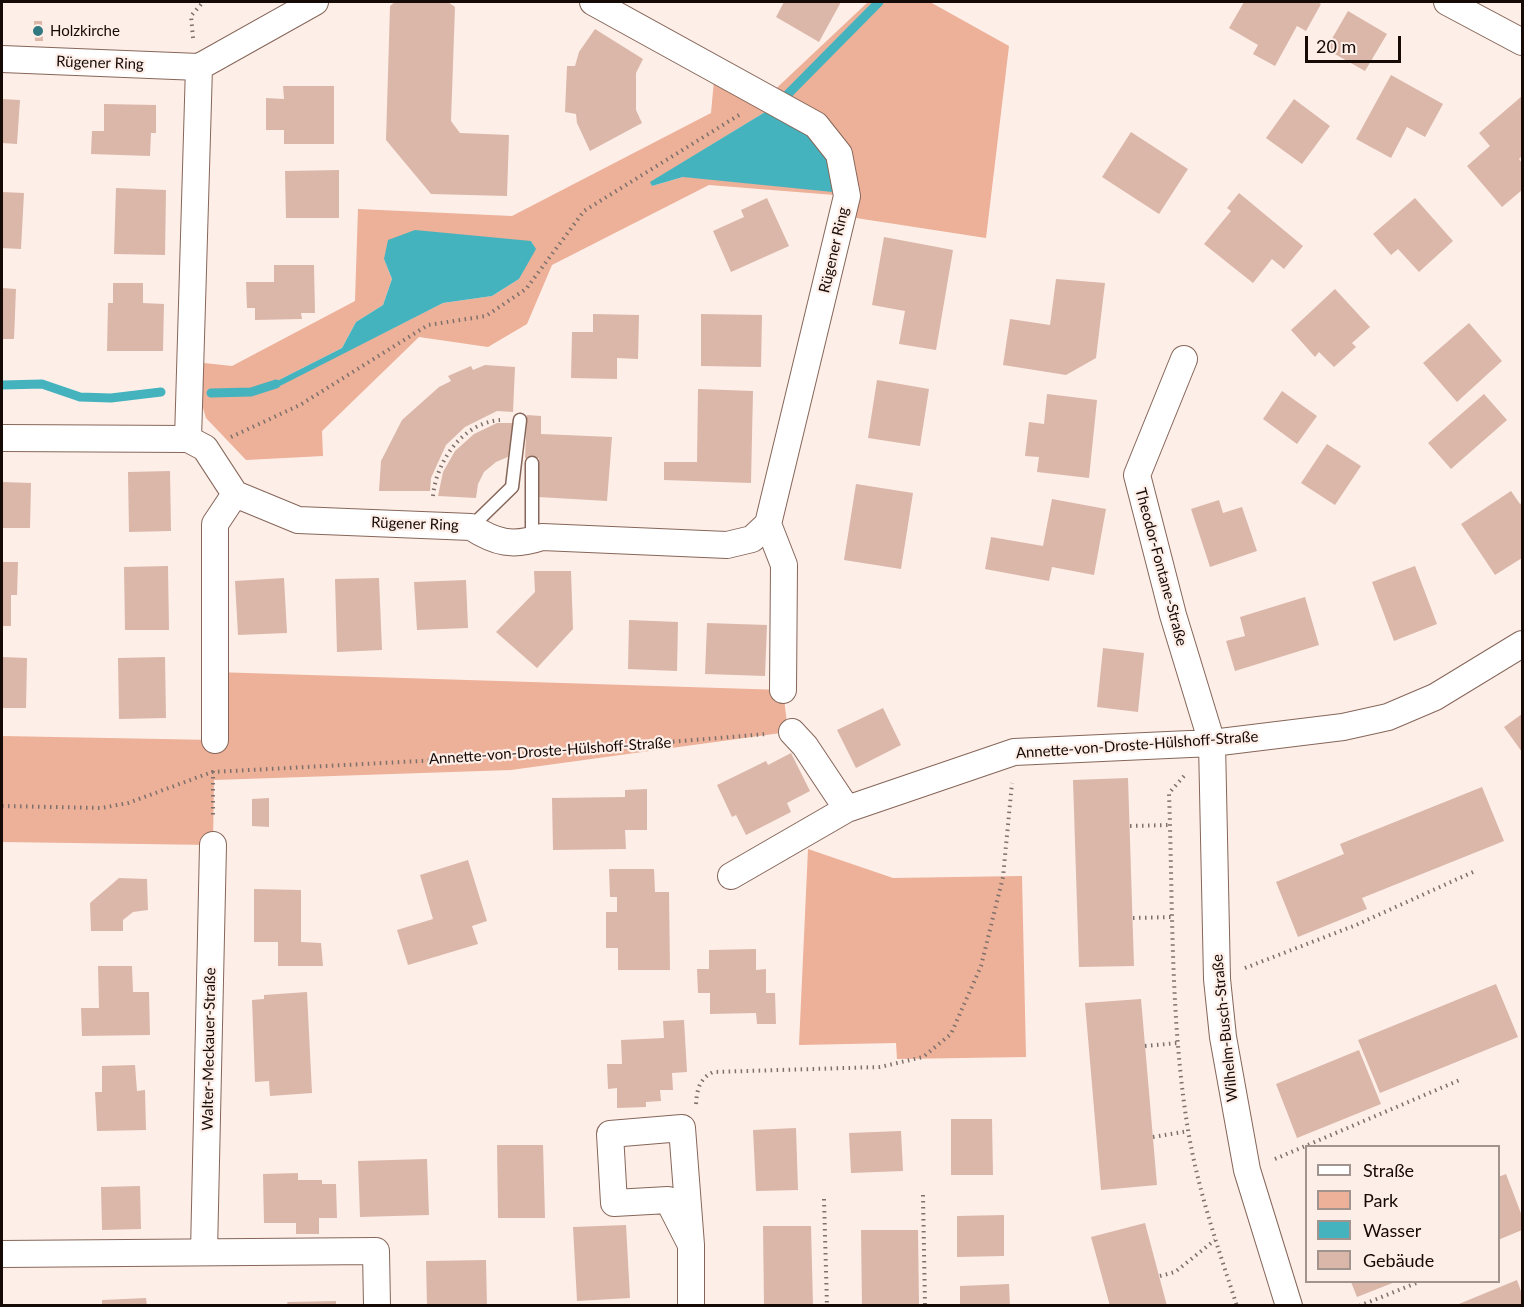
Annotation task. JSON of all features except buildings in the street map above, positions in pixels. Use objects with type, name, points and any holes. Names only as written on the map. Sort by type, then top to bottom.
[{"type":"street","points":[[215,740],[215,524],[235,494],[197,444],[202,65],[315,2]]},
{"type":"street","name":"Rügener Ring","points":[[235,494],[298,520],[471,527],[494,542],[532,540],[542,537],[727,545],[752,539],[768,524],[847,196],[839,154],[816,125],[592,2]]},
{"type":"street","points":[[1447,2],[1522,42]]},
{"type":"street","name":"Rügener Ring","points":[[2,59],[202,65]]},
{"type":"street","name":"Theodor-Fontane-Straße","points":[[1184,359],[1137,475],[1173,615],[1212,743]]},
{"type":"street","points":[[2,438],[197,444]]},
{"type":"street","points":[[768,524],[784,565],[783,690]]},
{"type":"street","name":"Annette-von-Droste-Hülshoff-Straße","points":[[731,876],[847,809],[1014,752],[1212,743],[1343,727],[1388,717],[1435,697],[1522,644]]},
{"type":"street","points":[[792,732],[805,746],[847,809]]},
{"type":"street","name":"Wilhelm-Busch-Straße","points":[[1212,743],[1217,979],[1235,1114],[1247,1170],[1289,1305]]},
{"type":"street","name":"Walter-Meckauer-Straße","points":[[204,1252],[213,845]]},
{"type":"street","points":[[691,1245],[668,1200],[614,1203],[610,1134],[682,1128],[691,1245],[691,1305]]},
{"type":"street","points":[[2,1254],[376,1251],[377,1305]]},
{"type":"lane","points":[[471,527],[512,487],[520,420]]},
{"type":"lane","points":[[532,463],[532,540]]},
{"type":"path","points":[[202,65],[194,40],[191,16],[203,2]]},
{"type":"path","points":[[197,444],[300,405],[428,325],[486,316],[526,289],[585,211],[766,98]]},
{"type":"path","points":[[431,524],[434,482],[449,450],[476,428],[494,420],[520,420]]},
{"type":"path","name":"Annette-von-Droste-Hülshoff-Straße","points":[[2,806],[101,808],[128,803],[212,772],[477,758],[792,732]]},
{"type":"path","points":[[213,845],[212,772],[215,740]]},
{"type":"path","points":[[1212,743],[1169,793],[1172,917],[1178,1043],[1188,1131],[1215,1240],[1237,1305]]},
{"type":"path","points":[[682,1128],[695,1119],[700,1084],[705,1076],[713,1072],[880,1067],[923,1057],[951,1034],[981,966],[1004,877],[1014,752]]},
{"type":"path","points":[[1130,826],[1170,825]]},
{"type":"path","points":[[1217,979],[1356,925],[1473,872]]},
{"type":"path","points":[[1133,918],[1172,917]]},
{"type":"path","points":[[1145,1046],[1178,1043]]},
{"type":"path","points":[[1310,1145],[1462,1079]]},
{"type":"path","points":[[1153,1137],[1188,1131]]},
{"type":"path","points":[[1320,1141],[1322,1145]]},
{"type":"path","points":[[1247,1170],[1305,1147]]},
{"type":"path","points":[[923,1196],[925,1305]]},
{"type":"path","points":[[824,1199],[827,1305]]},
{"type":"path","points":[[1160,1276],[1175,1272],[1215,1240]]},
{"type":"path","points":[[1359,1305],[1414,1283]]},
{"type":"green space","points":[[868,2],[930,2],[1009,46],[986,238],[843,216],[847,196],[709,185],[552,265],[527,324],[488,347],[419,337],[322,431],[323,456],[246,460],[206,418],[200,398],[204,363],[232,366],[355,301],[358,209],[512,216],[711,113],[715,69],[766,98]],"holes":[[[775,106],[683,177],[652,186],[651,182]],[[531,241],[535,248],[519,279],[492,296],[443,303],[278,386],[275,382],[342,348],[356,322],[383,305],[392,279],[384,259]]]},
{"type":"green space","points":[[215,672],[783,690],[788,732],[511,770],[214,780],[213,845],[2,842],[2,736],[214,740]]},
{"type":"green space","points":[[808,849],[893,878],[1022,876],[1026,1057],[897,1059],[896,1043],[799,1045]]},
{"type":"water","points":[[775,106],[834,156],[843,193],[683,177],[652,186],[650,182]]},
{"type":"water","points":[[415,230],[531,241],[536,249],[519,279],[492,296],[443,303],[278,387],[275,382],[342,348],[356,322],[383,305],[392,279],[384,259],[388,240]]},
{"type":"waterway","points":[[787,95],[879,2]]},
{"type":"waterway","points":[[2,385],[42,384],[80,397],[111,398],[161,392]]},
{"type":"waterway","points":[[211,393],[251,392],[276,384]]},
{"type":"place","name":"Holzkirche","points":[[38,31]]}]
